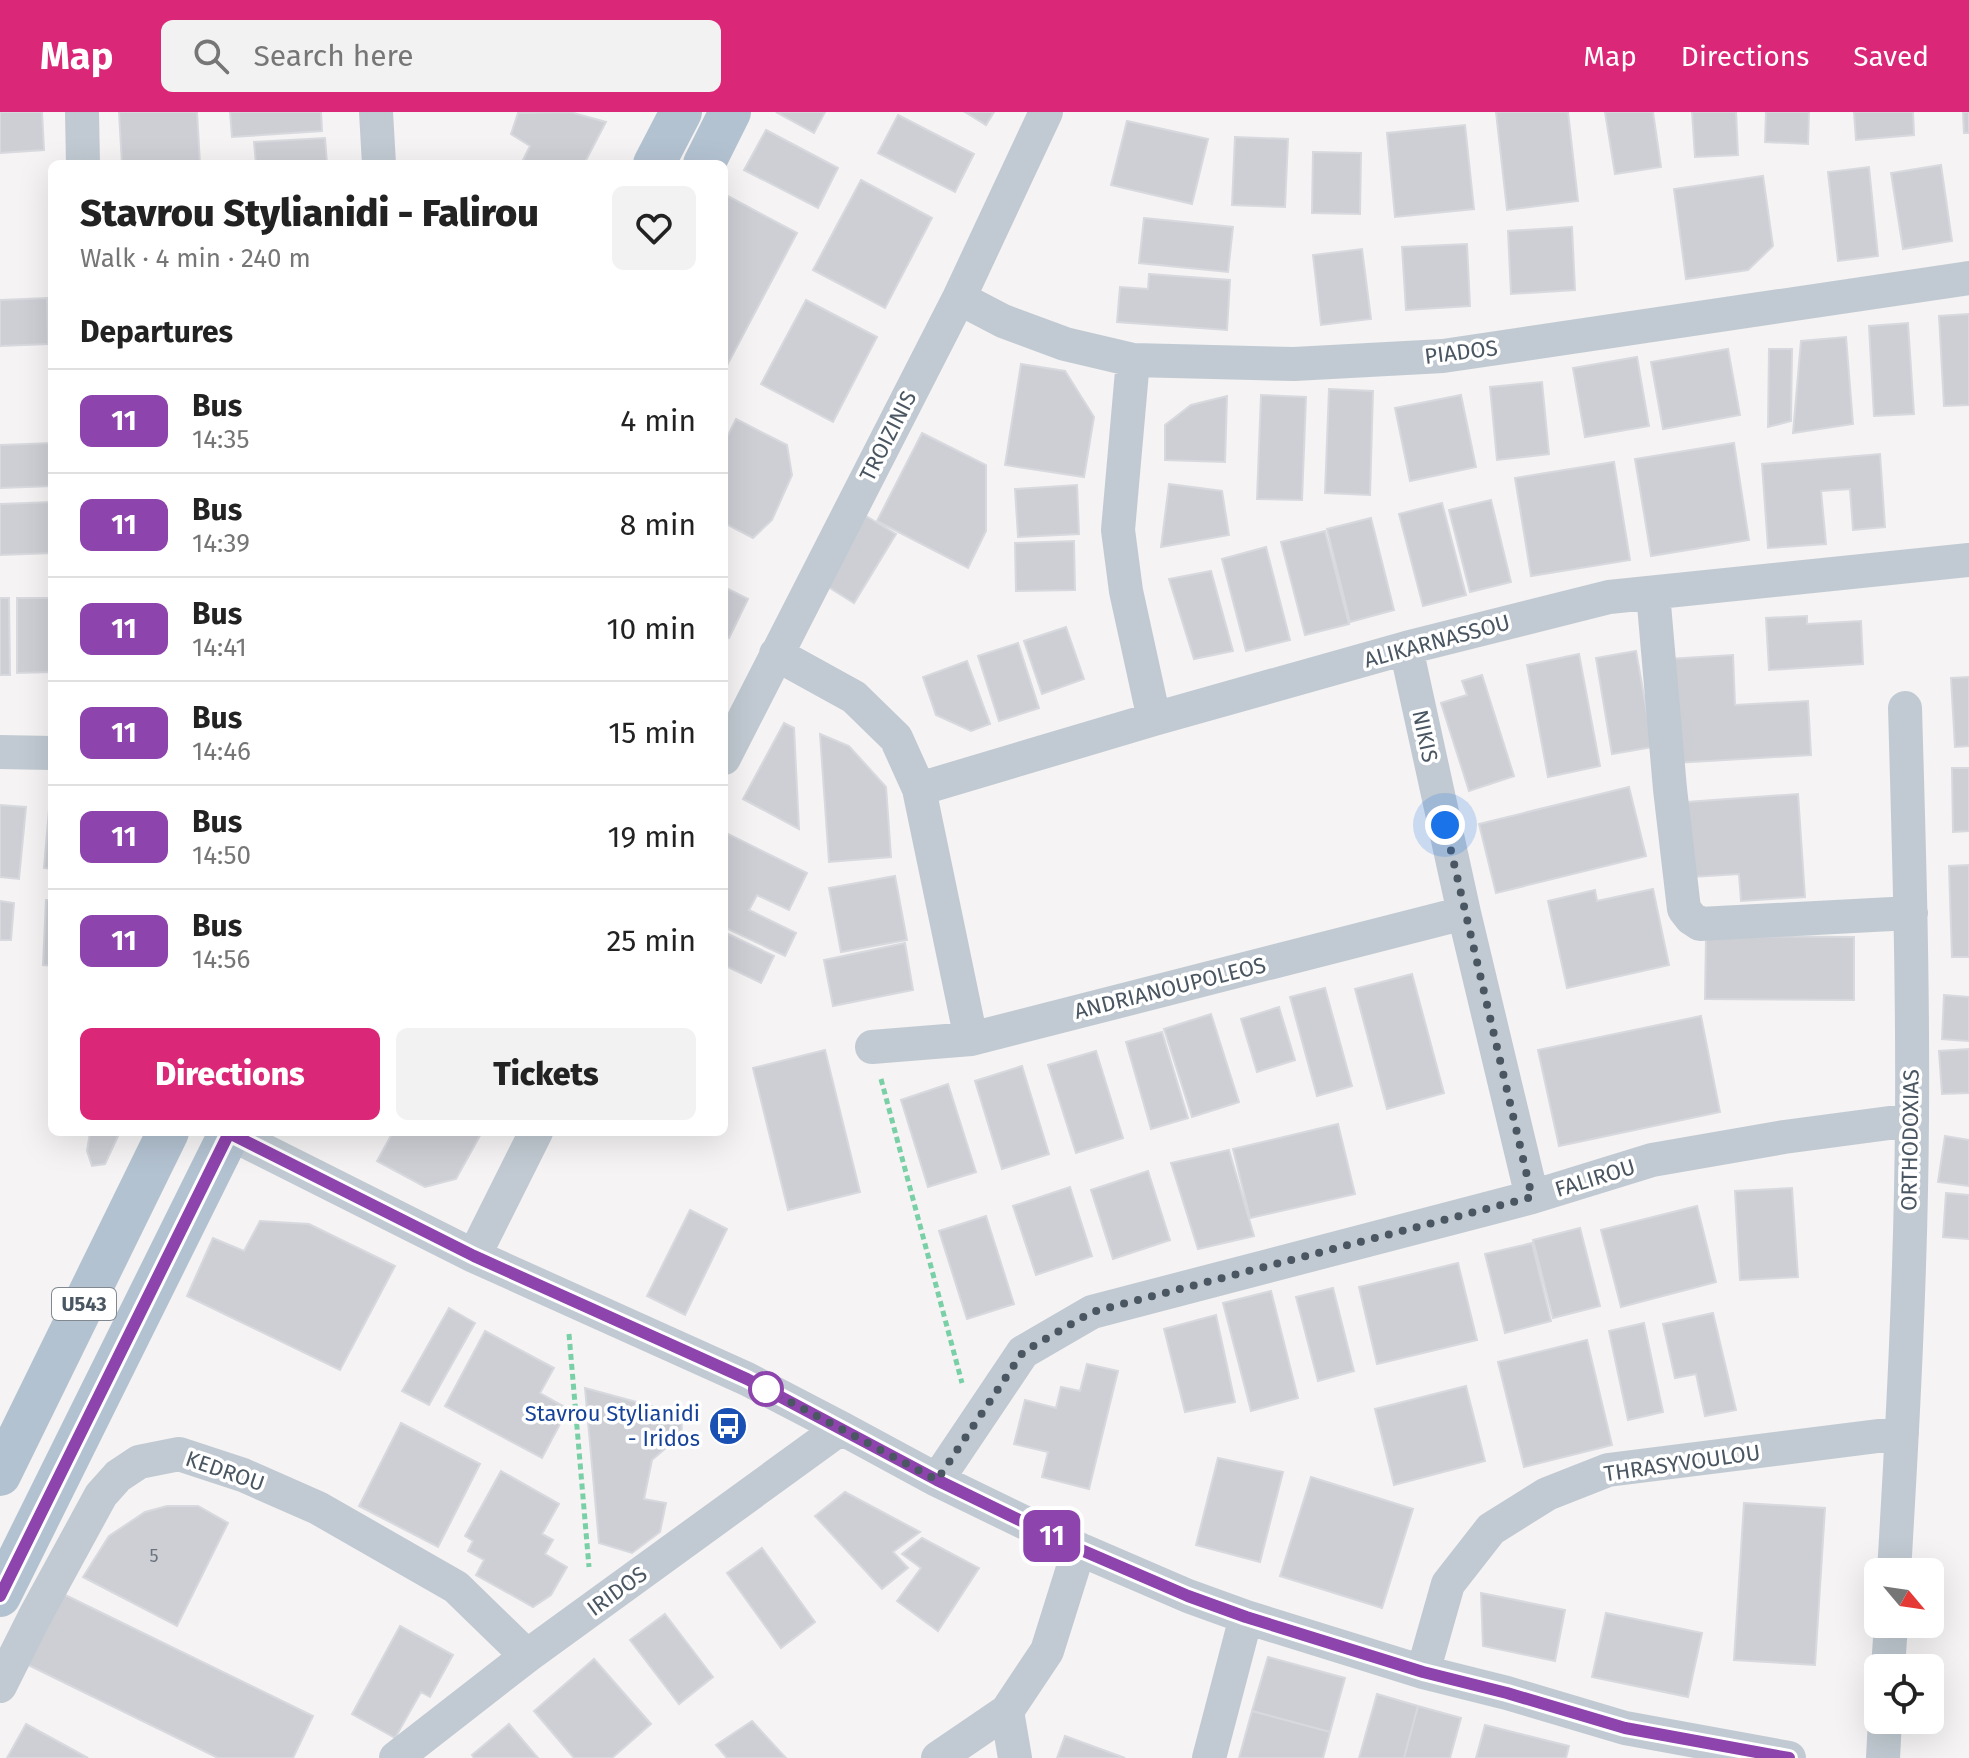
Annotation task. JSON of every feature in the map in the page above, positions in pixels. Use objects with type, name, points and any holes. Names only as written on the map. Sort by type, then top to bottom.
[{"type":"main road","points":[[656,160],[681,112]]},
{"type":"main road","points":[[706,160],[730,112]]},
{"type":"main road","name":"U543","points":[[0,1475],[166,1136]]},
{"type":"main road","name":"U543","points":[[0,1596],[227,1136]]},
{"type":"street","points":[[82,112],[83,160]]},
{"type":"street","points":[[376,112],[379,160]]},
{"type":"street","name":"TROIZINIS","points":[[728,750],[959,298],[1046,112]]},
{"type":"street","name":"PIADOS","points":[[959,298],[1003,321],[1065,344],[1133,360],[1294,364],[1443,356],[1969,278]]},
{"type":"street","points":[[1133,360],[1118,530],[1126,591],[1154,719]]},
{"type":"street","name":"ALIKARNASSOU","points":[[919,789],[1406,648],[1609,597],[1969,560]]},
{"type":"street","points":[[1653,593],[1684,909],[1691,918],[1700,924],[1911,913]]},
{"type":"street","name":"NIKIS","points":[[1406,648],[1464,913],[1532,1197]]},
{"type":"street","points":[[776,654],[854,697],[896,738],[919,789],[971,1039]]},
{"type":"street","name":"ORTHODOXIAS","points":[[1895,1558],[1912,1120],[1911,913],[1905,708]]},
{"type":"street","points":[[0,752],[48,753]]},
{"type":"street","name":"ANDRIANOUPOLEOS","points":[[872,1047],[971,1039],[1464,913]]},
{"type":"street","name":"FALIROU","points":[[937,1480],[1023,1352],[1092,1312],[1532,1197],[1652,1160],[1784,1137],[1912,1120]]},
{"type":"street","points":[[237,1136],[474,1256],[747,1379],[937,1480],[1079,1549],[1188,1596],[1423,1672],[1507,1693],[1622,1743],[1789,1758]]},
{"type":"street","points":[[474,1256],[534,1136]]},
{"type":"street","name":"IRIDOS","points":[[396,1758],[527,1656],[841,1428]]},
{"type":"street","name":"THRASYVOULOU","points":[[1423,1672],[1448,1584],[1491,1529],[1547,1494],[1608,1470],[1902,1433]]},
{"type":"street","name":"KEDROU","points":[[0,1686],[101,1495],[118,1476],[139,1462],[179,1454],[243,1475],[318,1508],[456,1587],[527,1656]]},
{"type":"street","points":[[938,1758],[1007,1711],[1047,1651],[1079,1549]]},
{"type":"street","points":[[1209,1758],[1246,1617]]},
{"type":"street","points":[[1007,1711],[1015,1758]]},
{"type":"street","points":[[1883,1758],[1884,1734]]},
{"type":"path","points":[[872,1047],[973,1427]]},
{"type":"path","points":[[566,1297],[593,1608]]},
{"type":"building","points":[[0,112],[42,112],[44,150],[0,153]]},
{"type":"building","points":[[119,112],[197,112],[200,160],[122,160]]},
{"type":"building","points":[[230,112],[321,112],[322,131],[232,137]]},
{"type":"building","points":[[570,112],[606,122],[586,160],[523,160],[530,146],[511,134],[518,113]]},
{"type":"building","points":[[776,112],[825,112],[814,133]]},
{"type":"building","points":[[965,112],[994,112],[986,125]]},
{"type":"building","points":[[1496,112],[1568,112],[1578,201],[1507,210]]},
{"type":"building","points":[[1605,112],[1653,112],[1661,167],[1615,174]]},
{"type":"building","points":[[1692,112],[1736,112],[1738,155],[1695,157]]},
{"type":"building","points":[[1766,112],[1809,112],[1808,144],[1765,142]]},
{"type":"building","points":[[1854,112],[1913,112],[1914,135],[1856,140]]},
{"type":"building","points":[[1963,112],[1969,112],[1969,133],[1964,133]]},
{"type":"building","points":[[898,115],[974,154],[955,192],[878,153]]},
{"type":"building","points":[[1127,121],[1208,139],[1192,204],[1111,185]]},
{"type":"building","points":[[1465,125],[1474,209],[1395,217],[1387,133]]},
{"type":"building","points":[[766,130],[838,168],[818,208],[744,170]]},
{"type":"building","points":[[1235,137],[1288,139],[1285,207],[1232,205]]},
{"type":"building","points":[[325,138],[327,160],[256,160],[254,142]]},
{"type":"building","points":[[1313,152],[1361,153],[1360,214],[1312,213]]},
{"type":"building","points":[[1941,165],[1952,241],[1903,249],[1891,173]]},
{"type":"building","points":[[1869,167],[1878,256],[1838,261],[1828,172]]},
{"type":"building","points":[[1763,176],[1773,246],[1748,270],[1686,279],[1674,189]]},
{"type":"building","points":[[861,180],[932,218],[885,308],[813,270]]},
{"type":"building","points":[[728,196],[797,233],[728,363]]},
{"type":"building","points":[[1144,218],[1233,227],[1228,272],[1139,263]]},
{"type":"building","points":[[1572,227],[1575,290],[1511,294],[1508,231]]},
{"type":"building","points":[[1467,244],[1470,306],[1406,310],[1402,247]]},
{"type":"building","points":[[1362,249],[1371,319],[1321,325],[1313,255]]},
{"type":"building","points":[[1149,274],[1230,280],[1227,330],[1117,322],[1120,287],[1148,289]]},
{"type":"building","points":[[47,298],[48,344],[0,346],[0,300]]},
{"type":"building","points":[[806,300],[877,337],[833,422],[761,384]]},
{"type":"building","points":[[1969,314],[1969,405],[1944,406],[1939,316]]},
{"type":"building","points":[[1908,323],[1914,414],[1874,416],[1869,326]]},
{"type":"building","points":[[1846,337],[1853,424],[1793,433],[1801,341]]},
{"type":"building","points":[[1728,349],[1740,415],[1663,429],[1651,362]]},
{"type":"building","points":[[1769,349],[1792,349],[1791,421],[1768,427]]},
{"type":"building","points":[[1637,357],[1649,426],[1585,437],[1573,368]]},
{"type":"building","points":[[1021,364],[1065,371],[1094,417],[1084,477],[1005,465]]},
{"type":"building","points":[[1542,382],[1549,454],[1497,460],[1490,387]]},
{"type":"building","points":[[1329,389],[1373,391],[1370,495],[1325,493]]},
{"type":"building","points":[[1261,395],[1306,397],[1302,500],[1257,499]]},
{"type":"building","points":[[1461,395],[1476,467],[1410,481],[1395,408]]},
{"type":"building","points":[[1227,396],[1225,462],[1165,460],[1165,425],[1191,405]]},
{"type":"building","points":[[736,419],[787,445],[792,475],[772,520],[753,538],[728,525],[728,435]]},
{"type":"building","points":[[922,433],[986,465],[986,531],[968,568],[877,521]]},
{"type":"building","points":[[48,443],[48,486],[0,488],[0,445]]},
{"type":"building","points":[[1734,443],[1749,540],[1651,556],[1635,459]]},
{"type":"building","points":[[1880,454],[1885,527],[1853,530],[1850,489],[1821,491],[1826,544],[1768,548],[1762,464]]},
{"type":"building","points":[[1614,462],[1630,560],[1531,576],[1515,478]]},
{"type":"building","points":[[1169,484],[1222,491],[1229,535],[1161,547]]},
{"type":"building","points":[[1077,485],[1079,534],[1018,537],[1015,489]]},
{"type":"building","points":[[1491,500],[1511,582],[1470,592],[1449,510]]},
{"type":"building","points":[[48,502],[48,553],[0,555],[0,504]]},
{"type":"building","points":[[1442,503],[1466,595],[1423,606],[1399,514]]},
{"type":"building","points":[[866,516],[896,534],[854,603],[825,585]]},
{"type":"building","points":[[1371,518],[1394,610],[1350,622],[1327,529]]},
{"type":"building","points":[[1325,531],[1349,624],[1305,635],[1281,542]]},
{"type":"building","points":[[1074,541],[1075,590],[1016,591],[1015,543]]},
{"type":"building","points":[[1266,547],[1290,640],[1246,651],[1222,559]]},
{"type":"building","points":[[1211,571],[1233,651],[1194,659],[1169,579]]},
{"type":"building","points":[[728,589],[748,599],[728,637]]},
{"type":"building","points":[[0,598],[9,598],[10,675],[0,675]]},
{"type":"building","points":[[17,598],[48,598],[48,672],[17,673]]},
{"type":"building","points":[[1807,616],[1807,624],[1861,621],[1863,664],[1769,670],[1766,618]]},
{"type":"building","points":[[1066,627],[1084,679],[1042,694],[1024,641]]},
{"type":"building","points":[[1018,643],[1039,708],[999,721],[978,656]]},
{"type":"building","points":[[1636,651],[1653,747],[1612,754],[1596,658]]},
{"type":"building","points":[[1579,654],[1600,766],[1548,777],[1527,665]]},
{"type":"building","points":[[1733,655],[1735,705],[1808,701],[1811,755],[1674,763],[1668,659]]},
{"type":"building","points":[[967,661],[990,724],[971,731],[936,715],[923,677]]},
{"type":"building","points":[[1482,675],[1514,776],[1469,791],[1441,703],[1467,695],[1462,681]]},
{"type":"building","points":[[1969,677],[1969,746],[1955,747],[1951,678]]},
{"type":"building","points":[[784,723],[794,728],[799,829],[743,799]]},
{"type":"building","points":[[820,734],[849,746],[886,787],[891,857],[829,862]]},
{"type":"building","points":[[1952,768],[1969,768],[1969,831],[1953,832]]},
{"type":"building","points":[[1629,787],[1646,856],[1496,893],[1479,824]]},
{"type":"building","points":[[1798,794],[1805,897],[1741,901],[1739,874],[1692,877],[1687,802]]},
{"type":"building","points":[[0,805],[26,807],[19,879],[0,877]]},
{"type":"building","points":[[48,821],[48,868],[44,868]]},
{"type":"building","points":[[728,834],[807,873],[789,910],[757,895],[749,910],[796,933],[785,956],[728,929]]},
{"type":"building","points":[[1969,865],[1969,957],[1952,957],[1949,866]]},
{"type":"building","points":[[895,876],[907,940],[841,952],[829,888]]},
{"type":"building","points":[[1653,889],[1669,965],[1567,988],[1548,901],[1595,890],[1597,901]]},
{"type":"building","points":[[46,900],[48,900],[48,966],[43,965]]},
{"type":"building","points":[[0,901],[14,903],[11,940],[0,940]]},
{"type":"building","points":[[728,934],[774,956],[761,983],[728,967]]},
{"type":"building","points":[[1706,936],[1854,937],[1854,1000],[1705,999]]},
{"type":"building","points":[[905,943],[913,990],[833,1006],[824,960]]},
{"type":"building","points":[[1412,974],[1444,1093],[1387,1109],[1355,989]]},
{"type":"building","points":[[1325,988],[1352,1086],[1317,1096],[1290,997]]},
{"type":"building","points":[[1944,995],[1969,997],[1969,1041],[1942,1039]]},
{"type":"building","points":[[1279,1007],[1295,1060],[1257,1072],[1241,1019]]},
{"type":"building","points":[[1211,1014],[1239,1102],[1192,1117],[1164,1029]]},
{"type":"building","points":[[1701,1016],[1720,1112],[1559,1146],[1538,1050]]},
{"type":"building","points":[[1162,1032],[1188,1118],[1151,1129],[1126,1042]]},
{"type":"building","points":[[1969,1049],[1969,1093],[1942,1094],[1939,1051]]},
{"type":"building","points":[[825,1050],[860,1192],[788,1210],[753,1068]]},
{"type":"building","points":[[1096,1051],[1123,1138],[1076,1153],[1048,1065]]},
{"type":"building","points":[[1022,1066],[1049,1154],[1002,1169],[975,1081]]},
{"type":"building","points":[[948,1084],[976,1172],[928,1187],[901,1100]]},
{"type":"building","points":[[1338,1124],[1355,1194],[1250,1218],[1233,1149]]},
{"type":"building","points":[[89,1136],[118,1136],[105,1164],[92,1166],[87,1151]]},
{"type":"building","points":[[391,1136],[480,1136],[456,1179],[425,1187],[377,1161]]},
{"type":"building","points":[[1945,1136],[1969,1140],[1969,1186],[1938,1182]]},
{"type":"building","points":[[1229,1150],[1254,1236],[1198,1249],[1171,1163]]},
{"type":"building","points":[[1148,1171],[1170,1240],[1113,1259],[1091,1190]]},
{"type":"building","points":[[1070,1187],[1092,1256],[1036,1275],[1013,1206]]},
{"type":"building","points":[[1792,1188],[1798,1277],[1740,1280],[1735,1191]]},
{"type":"building","points":[[1946,1193],[1969,1195],[1969,1239],[1943,1237]]},
{"type":"building","points":[[1697,1206],[1716,1282],[1621,1307],[1601,1230]]},
{"type":"building","points":[[690,1210],[727,1229],[685,1315],[647,1296]]},
{"type":"building","points":[[986,1216],[1014,1304],[967,1319],[939,1231]]},
{"type":"building","points":[[260,1221],[309,1224],[395,1266],[340,1370],[187,1296],[213,1238],[244,1251]]},
{"type":"building","points":[[1580,1228],[1600,1306],[1553,1318],[1533,1240]]},
{"type":"building","points":[[1532,1243],[1551,1321],[1505,1333],[1485,1254]]},
{"type":"building","points":[[1458,1263],[1477,1340],[1377,1364],[1359,1287]]},
{"type":"building","points":[[1333,1288],[1354,1371],[1318,1381],[1296,1297]]},
{"type":"building","points":[[1271,1291],[1298,1398],[1251,1411],[1223,1303]]},
{"type":"building","points":[[449,1308],[475,1323],[429,1405],[402,1391]]},
{"type":"building","points":[[1713,1313],[1736,1410],[1705,1416],[1696,1374],[1675,1378],[1663,1324]]},
{"type":"building","points":[[1216,1315],[1235,1402],[1185,1412],[1164,1329]]},
{"type":"building","points":[[1644,1323],[1663,1412],[1628,1420],[1609,1331]]},
{"type":"building","points":[[485,1331],[554,1368],[540,1393],[568,1409],[542,1458],[445,1406]]},
{"type":"building","points":[[1587,1340],[1612,1445],[1524,1467],[1498,1362]]},
{"type":"building","points":[[1087,1364],[1118,1371],[1089,1489],[1042,1477],[1048,1452],[1014,1444],[1025,1400],[1056,1408],[1061,1387],[1080,1391]]},
{"type":"building","points":[[1466,1386],[1485,1461],[1394,1485],[1375,1409]]},
{"type":"building","points":[[585,1388],[681,1414],[682,1434],[652,1460],[644,1499],[666,1503],[660,1532],[632,1553],[599,1543]]},
{"type":"building","points":[[401,1423],[480,1464],[438,1547],[359,1506]]},
{"type":"building","points":[[1218,1458],[1283,1472],[1260,1562],[1196,1545]]},
{"type":"building","points":[[501,1471],[559,1504],[542,1534],[553,1540],[545,1554],[567,1567],[551,1595],[533,1607],[476,1575],[484,1560],[468,1551],[473,1541],[465,1536]]},
{"type":"building","points":[[1311,1477],[1413,1509],[1382,1608],[1280,1576]]},
{"type":"building","points":[[845,1492],[920,1532],[893,1552],[908,1568],[882,1589],[815,1516]]},
{"type":"building","points":[[1744,1503],[1825,1508],[1815,1665],[1734,1660]]},
{"type":"building","points":[[167,1506],[198,1506],[228,1523],[177,1626],[83,1577],[109,1536],[145,1512]]},
{"type":"building","points":[[922,1538],[979,1568],[938,1631],[897,1601],[921,1568],[902,1554]]},
{"type":"building","points":[[762,1548],[815,1622],[781,1648],[727,1573]]},
{"type":"building","points":[[55,1590],[313,1716],[293,1758],[218,1758],[20,1661]]},
{"type":"building","points":[[1481,1593],[1565,1610],[1555,1661],[1483,1646]]},
{"type":"building","points":[[1606,1613],[1702,1633],[1688,1697],[1592,1677]]},
{"type":"building","points":[[665,1614],[713,1677],[679,1704],[630,1640]]},
{"type":"building","points":[[400,1626],[453,1655],[430,1697],[421,1692],[395,1738],[352,1714]]},
{"type":"building","points":[[1268,1657],[1345,1678],[1330,1732],[1252,1711]]},
{"type":"building","points":[[594,1659],[651,1724],[612,1758],[574,1758],[534,1711]]},
{"type":"building","points":[[1377,1694],[1418,1706],[1404,1758],[1359,1758]]},
{"type":"building","points":[[1418,1706],[1461,1718],[1450,1758],[1404,1758]]},
{"type":"building","points":[[1252,1711],[1330,1732],[1323,1758],[1239,1758]]},
{"type":"building","points":[[752,1721],[786,1758],[727,1758],[716,1745]]},
{"type":"building","points":[[26,1724],[88,1758],[7,1758]]},
{"type":"building","points":[[509,1724],[538,1758],[474,1758],[472,1755]]},
{"type":"building","points":[[1485,1725],[1569,1746],[1566,1758],[1476,1758]]},
{"type":"building","points":[[1065,1736],[1125,1758],[1057,1758]]},
{"type":"bus line","name":"11","points":[[0,1596],[228,1136]]},
{"type":"bus line","name":"11","points":[[235,1136],[474,1256],[747,1379],[937,1480],[1079,1549],[1188,1596],[1423,1672],[1625,1728],[1789,1758]]},
{"type":"place","name":"Stavrou Stylianidi - Iridos","points":[[728,1426]]},
{"type":"route","points":[[766,1389],[937,1480],[1023,1352],[1092,1312],[1532,1197],[1445,825]]}]
